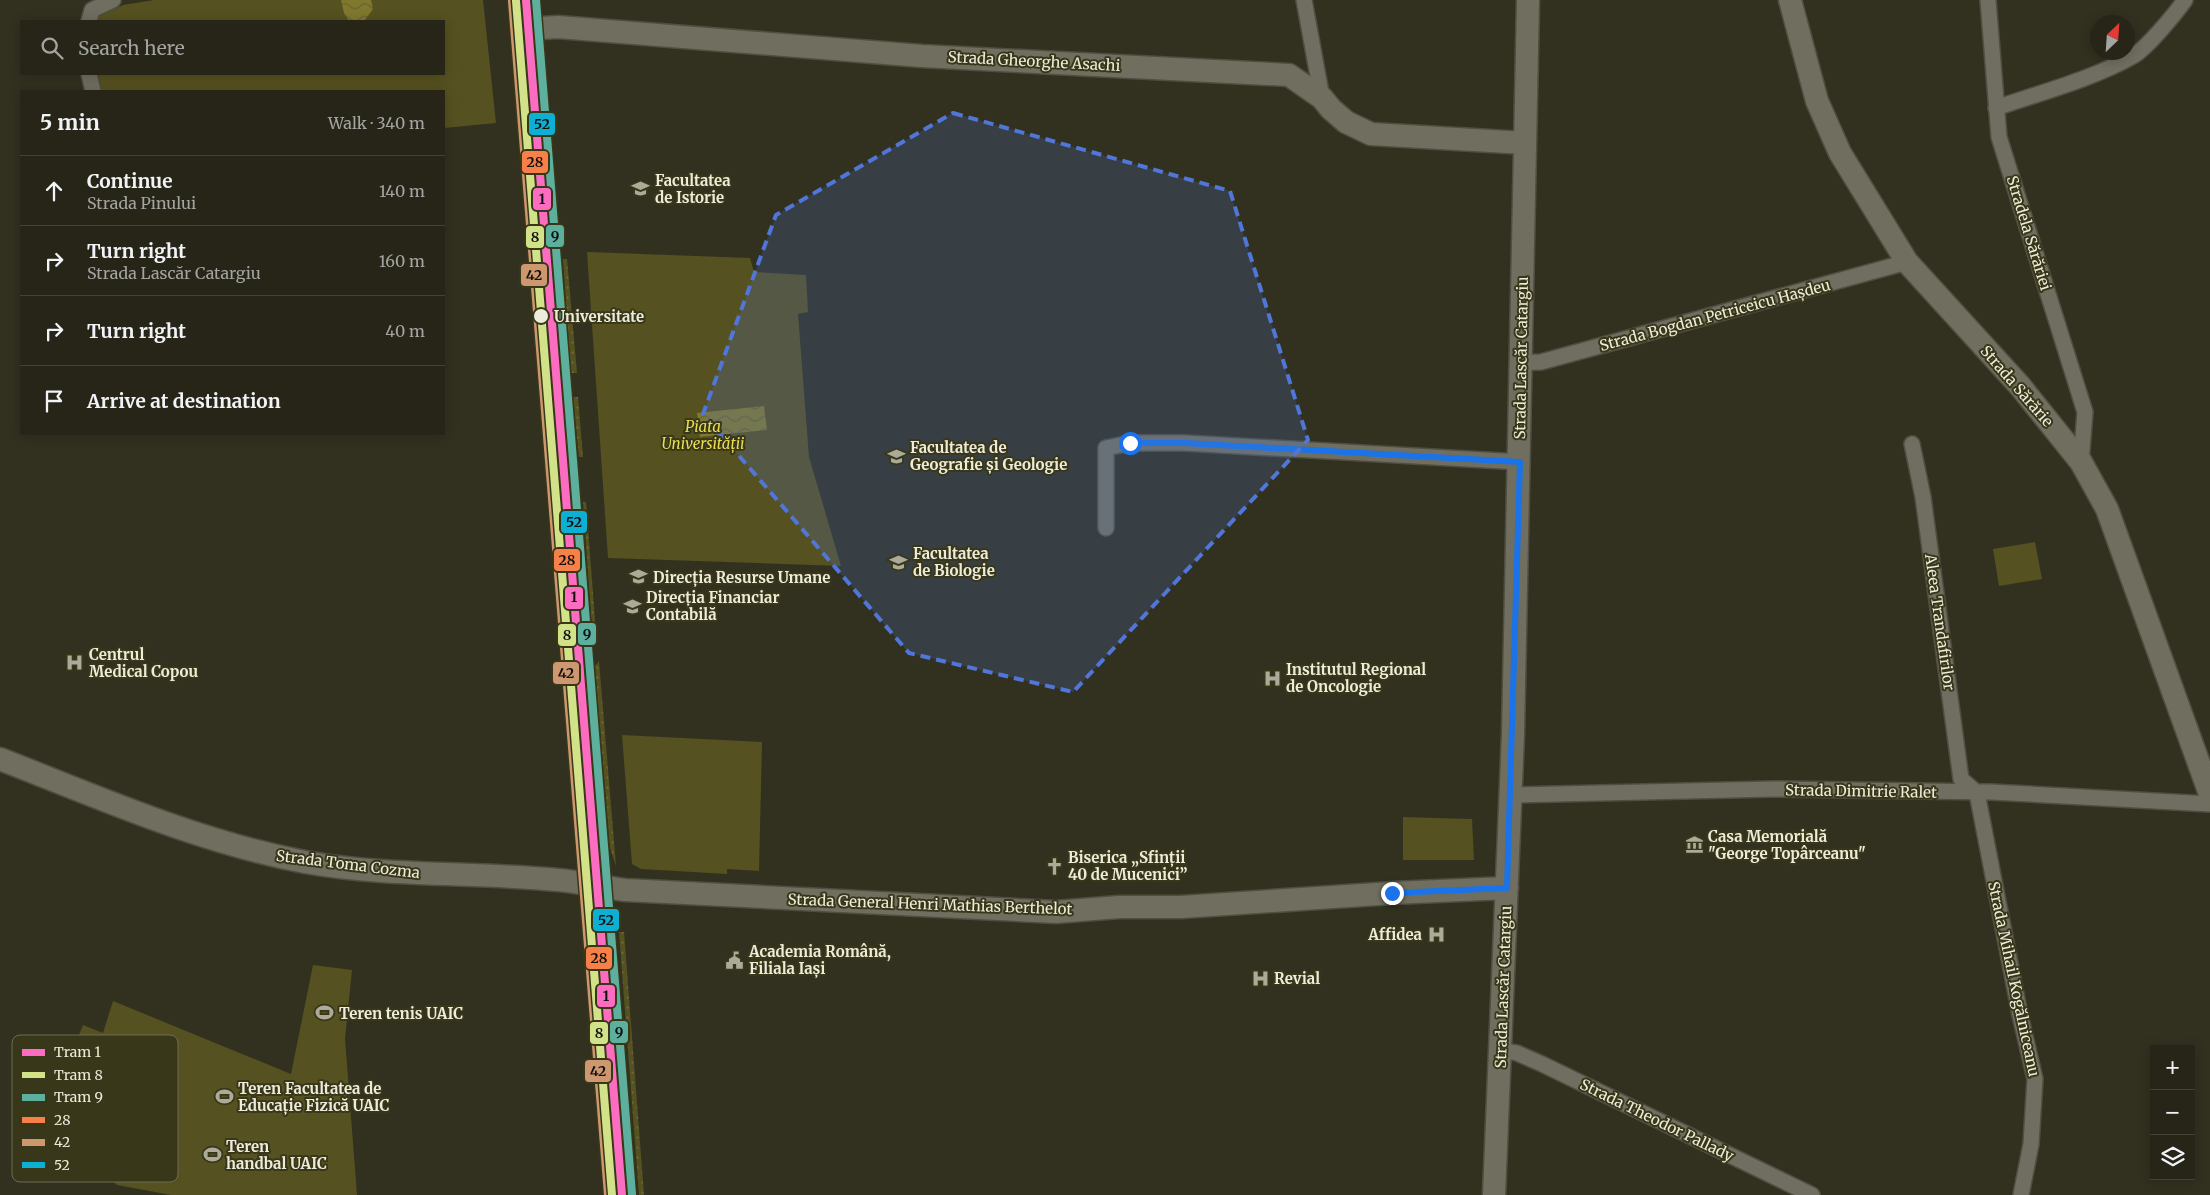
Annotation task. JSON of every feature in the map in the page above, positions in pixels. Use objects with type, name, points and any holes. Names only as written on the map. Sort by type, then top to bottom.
[{"type":"street","points":[[89,20],[92,10],[113,0]]},
{"type":"street","points":[[522,0],[618,1195]]},
{"type":"street","points":[[1304,0],[1322,98]]},
{"type":"street","name":"Strada Lascăr Catargiu","points":[[1494,1195],[1511,795],[1520,462],[1528,0]]},
{"type":"street","name":"Strada Sărărie","points":[[1790,0],[1817,101],[1840,153],[1907,262],[2020,386],[2081,462],[2107,509],[2210,794]]},
{"type":"street","name":"Stradela Sărăriei","points":[[1988,0],[1999,137],[2085,412],[2081,462]]},
{"type":"street","points":[[1996,108],[2084,77],[2134,56],[2172,18],[2185,0]]},
{"type":"street","name":"Strada Gheorghe Asachi","points":[[524,29],[558,27],[922,56],[1289,75],[1322,98],[1331,110],[1346,122],[1371,134],[1525,142]]},
{"type":"street","points":[[89,75],[93,90]]},
{"type":"street","name":"Strada Bogdan Petriceicu Hașdeu","points":[[1521,363],[1541,362],[1907,262]]},
{"type":"street","points":[[1106,528],[1106,448],[1130,443],[1185,443],[1520,462]]},
{"type":"street","name":"Aleea Trandafirilor","points":[[1912,444],[1923,497],[1961,779],[1977,793]]},
{"type":"street","name":"Strada Toma Cozma","points":[[0,759],[174,826],[230,845],[270,855],[307,862],[389,872],[558,880],[593,885]]},
{"type":"street","name":"Strada Dimitrie Ralet","points":[[1511,795],[1773,789],[1991,792],[2210,804]]},
{"type":"street","name":"Strada Mihail Kogălniceanu","points":[[1977,793],[2018,1006],[2035,1079],[2031,1144],[2021,1195]]},
{"type":"street","name":"Strada General Henri Mathias Berthelot","points":[[593,885],[625,890],[1056,912],[1119,907],[1181,907],[1392,893],[1507,888]]},
{"type":"street","name":"Strada Theodor Pallady","points":[[1501,1050],[1542,1064],[1812,1195]]},
{"type":"highlighted area","points":[[953,113],[1230,191],[1308,440],[1073,692],[909,653],[703,414],[776,215]]},
{"type":"green space","points":[[154,0],[483,0],[496,123],[445,128],[445,90],[99,90],[96,75],[445,75],[445,20],[97,20],[99,16],[123,5]]},
{"type":"green space","name":"Piata Universității","points":[[587,252],[750,258],[754,272],[806,275],[808,312],[798,314],[809,457],[841,566],[608,558]]},
{"type":"green space","points":[[563,259],[567,259],[577,373],[571,373]]},
{"type":"green space","points":[[573,397],[578,397],[583,457],[579,457]]},
{"type":"green space","points":[[583,502],[586,502],[596,633],[593,632],[592,628]]},
{"type":"green space","points":[[2035,542],[2042,579],[1999,586],[1993,549]]},
{"type":"green space","points":[[599,661],[616,866],[610,848],[595,666]]},
{"type":"green space","points":[[622,735],[762,742],[759,871],[727,869],[727,874],[641,869],[632,864]]},
{"type":"green space","points":[[1403,817],[1472,819],[1474,860],[1403,860]]},
{"type":"green space","points":[[619,932],[624,932],[644,1195],[639,1195]]},
{"type":"green space","points":[[313,965],[352,970],[345,1039],[357,1195],[171,1195],[117,1185],[113,1182],[178,1182],[178,1035],[79,1035],[83,1025],[103,1033],[113,1001],[291,1074]]},
{"type":"water","points":[[341,0],[371,0],[373,9],[365,20],[348,20],[344,13]]},
{"type":"water","points":[[764,406],[767,430],[700,437],[697,413]]},
{"type":"tram line","name":"1","points":[[526,0],[622,1195]]},
{"type":"tram line","name":"9","points":[[536,0],[632,1194]]},
{"type":"tram line","name":"8","points":[[516,1],[612,1195]]},
{"type":"transit line","name":"28","points":[[522,0],[618,1195]]},
{"type":"transit line","name":"52","points":[[532,0],[628,1194]]},
{"type":"transit line","name":"42","points":[[512,1],[608,1195]]},
{"type":"place","name":"Facultatea de Istorie","points":[[641,189]]},
{"type":"place","name":"Universitate","points":[[541,316]]},
{"type":"place","name":"Facultatea de Geografie și Geologie","points":[[896,456]]},
{"type":"place","name":"Facultatea de Biologie","points":[[899,562]]},
{"type":"place","name":"Direcția Resurse Umane","points":[[639,577]]},
{"type":"place","name":"Direcția Financiar Contabilă","points":[[632,606]]},
{"type":"place","name":"Centrul Medical Copou","points":[[75,663]]},
{"type":"place","name":"Institutul Regional de Oncologie","points":[[1272,678]]},
{"type":"place","name":"Casa Memorială \"George Topârceanu\"","points":[[1694,845]]},
{"type":"place","name":"Biserica „Sfinții 40 de Mucenici”","points":[[1054,866]]},
{"type":"place","name":"Affidea","points":[[1436,934]]},
{"type":"place","name":"Academia Română, Filiala Iași","points":[[735,960]]},
{"type":"place","name":"Revial","points":[[1260,978]]},
{"type":"place","name":"Teren tenis UAIC","points":[[325,1013]]},
{"type":"place","name":"Teren Facultatea de Educație Fizică UAIC","points":[[224,1097]]},
{"type":"place","name":"Teren handbal UAIC","points":[[212,1155]]},
{"type":"route","points":[[1130,443],[1185,443],[1520,462],[1507,888],[1392,893]]}]
